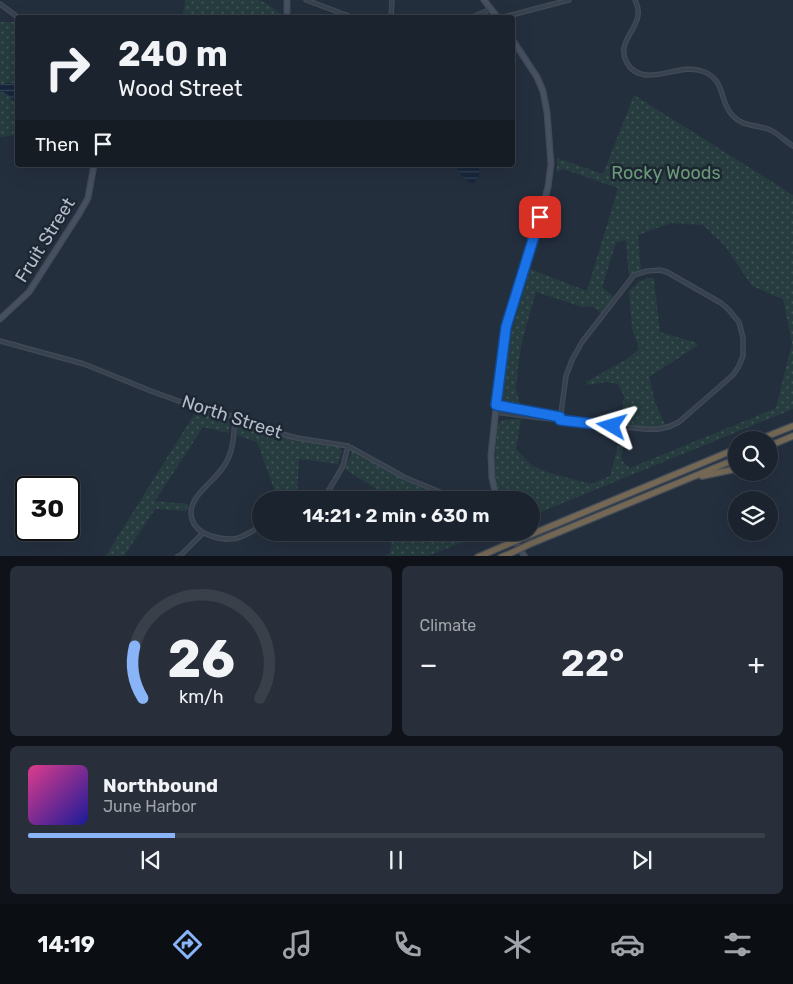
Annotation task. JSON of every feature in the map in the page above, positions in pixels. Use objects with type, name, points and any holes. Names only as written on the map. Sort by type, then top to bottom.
[{"type":"highway","points":[[778,432],[793,426]]},
{"type":"highway","points":[[778,442],[793,436]]},
{"type":"highway","points":[[478,556],[728,452]]},
{"type":"highway","points":[[502,556],[728,462]]},
{"type":"highway","points":[[690,478],[728,471]]},
{"type":"main road","points":[[287,0],[287,15]]},
{"type":"main road","points":[[484,0],[496,15]]},
{"type":"main road","points":[[495,491],[491,463],[495,412],[506,327],[545,201],[552,164],[543,90],[537,77],[515,44]]},
{"type":"main road","name":"Fruit Street","points":[[0,319],[29,292],[79,214],[89,193],[94,167]]},
{"type":"main road","points":[[515,541],[525,556]]},
{"type":"street","points":[[306,0],[346,15]]},
{"type":"street","points":[[391,15],[392,0]]},
{"type":"street","points":[[510,15],[569,0]]},
{"type":"street","points":[[635,0],[639,16],[626,40],[624,50],[625,59],[634,71],[645,75],[697,69],[706,73],[719,84],[728,110],[734,118],[748,124],[769,129],[793,146]]},
{"type":"street","points":[[0,4],[15,16]]},
{"type":"street","points":[[477,15],[491,9]]},
{"type":"street","points":[[495,412],[654,430],[670,427],[679,422],[726,381],[740,366],[743,348],[739,322],[721,303],[667,272],[660,270],[647,271],[634,275],[574,354],[566,376],[560,419]]},
{"type":"street","name":"North Street","points":[[0,341],[84,364],[198,408],[235,417],[297,438],[348,446],[404,477],[437,491]]},
{"type":"street","points":[[496,405],[560,419]]},
{"type":"street","points":[[235,417],[228,459],[217,477],[199,494],[192,508],[191,521],[203,533],[222,539],[235,540],[252,532]]},
{"type":"street","points":[[328,491],[343,466],[348,446]]},
{"type":"street","points":[[177,556],[185,551],[203,533]]},
{"type":"green space","points":[[185,0],[258,0],[266,3],[282,15],[183,15]]},
{"type":"green space","points":[[0,22],[15,22],[15,135],[0,137]]},
{"type":"green space","name":"Rocky Woods","points":[[634,95],[793,195],[793,409],[739,431],[728,431],[728,436],[540,512],[540,491],[499,491],[495,453],[498,424],[502,420],[521,419],[516,449],[532,466],[591,484],[610,476],[617,450],[619,433],[624,434],[621,460],[630,468],[776,408],[792,343],[783,299],[752,286],[725,246],[703,225],[671,223],[638,235],[641,272],[629,279],[626,240],[616,243],[602,287],[614,297],[601,313],[592,306],[582,307],[536,292],[522,341],[518,367],[516,389],[521,408],[509,404],[502,399],[510,337],[530,269],[587,291],[618,188],[563,169],[557,172],[557,158],[603,174]]},
{"type":"green space","points":[[654,278],[660,332],[697,343],[697,346],[649,377],[655,402],[666,427],[658,430],[620,426],[624,396],[618,384],[607,382],[587,385],[586,382],[627,359],[639,349],[632,328],[629,291],[640,281]]},
{"type":"green space","points":[[198,408],[228,417],[230,420],[229,433],[203,427],[155,501],[188,504],[187,511],[155,509],[124,556],[106,556]]},
{"type":"green space","points":[[242,421],[290,438],[338,446],[342,451],[338,464],[299,459],[297,491],[275,491],[257,442],[237,435],[238,425]]},
{"type":"green space","points":[[352,451],[354,451],[395,475],[433,491],[379,491],[345,469]]},
{"type":"green space","points":[[392,541],[466,541],[428,556],[384,556],[390,553]]},
{"type":"water","points":[[15,83],[15,104],[9,95],[0,92],[0,85]]},
{"type":"water","points":[[456,167],[479,167],[479,176],[474,183],[463,177]]},
{"type":"route","points":[[540,217],[506,327],[496,405],[550,414],[560,417],[560,420],[612,426]]}]
